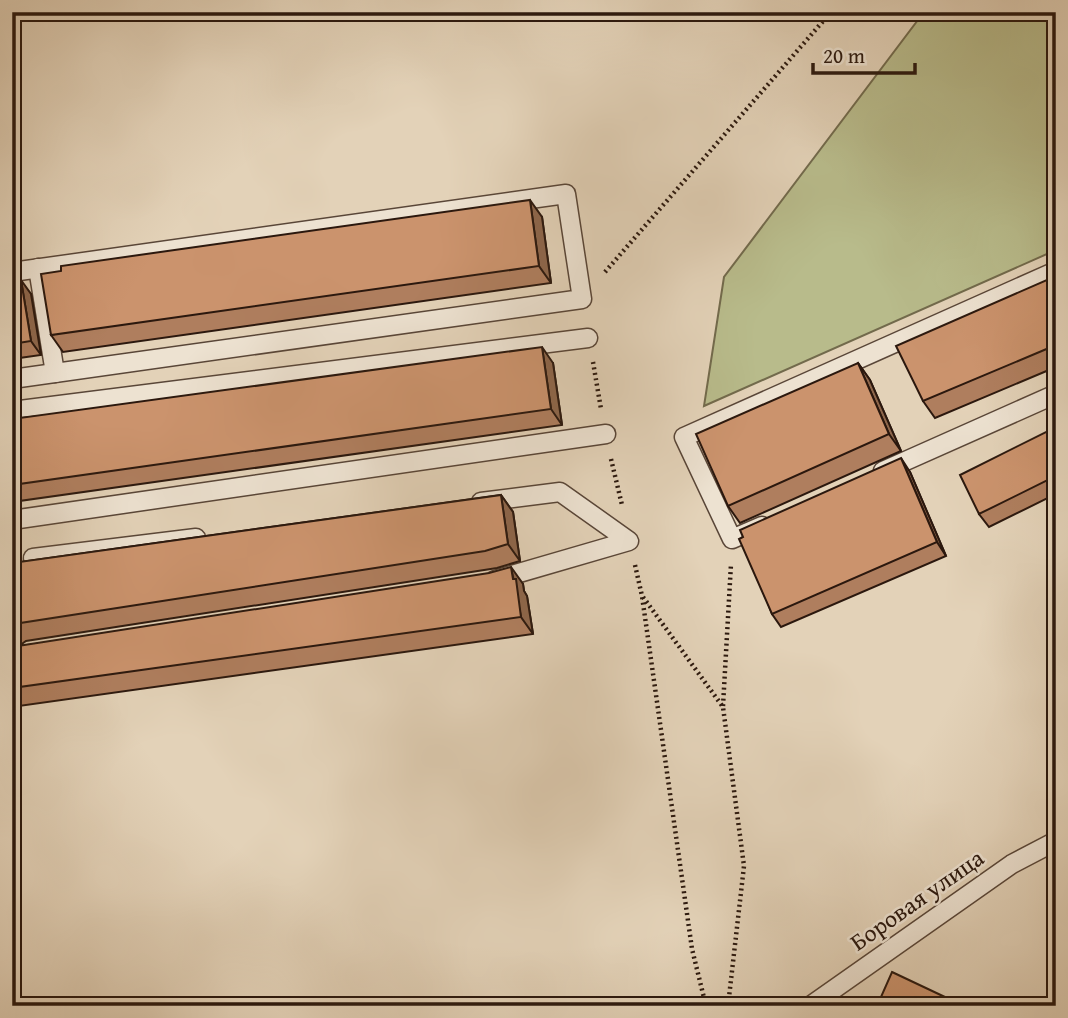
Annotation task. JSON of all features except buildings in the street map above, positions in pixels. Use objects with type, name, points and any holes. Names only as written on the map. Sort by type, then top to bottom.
[{"type":"lane","points":[[12,272],[566,194],[582,299],[12,379]]},
{"type":"lane","points":[[38,268],[55,373]]},
{"type":"lane","points":[[782,517],[732,539],[684,437],[1056,271]]},
{"type":"lane","points":[[12,411],[588,338]]},
{"type":"lane","points":[[869,478],[1056,394]]},
{"type":"lane","points":[[12,520],[606,434]]},
{"type":"lane","points":[[463,504],[560,492],[629,541]]},
{"type":"lane","points":[[33,558],[214,536]]},
{"type":"lane","points":[[472,583],[499,579],[629,541]]},
{"type":"lane","name":"Боровая улица","points":[[810,1006],[1012,864],[1056,841]]},
{"type":"path","points":[[582,299],[831,12]]},
{"type":"path","points":[[588,338],[642,596],[692,949],[706,1006]]},
{"type":"path","points":[[728,1006],[744,866],[723,707],[732,539]]},
{"type":"path","points":[[642,596],[723,707]]},
{"type":"green space","points":[[924,12],[1056,12],[1056,250],[704,406],[724,277]]}]
